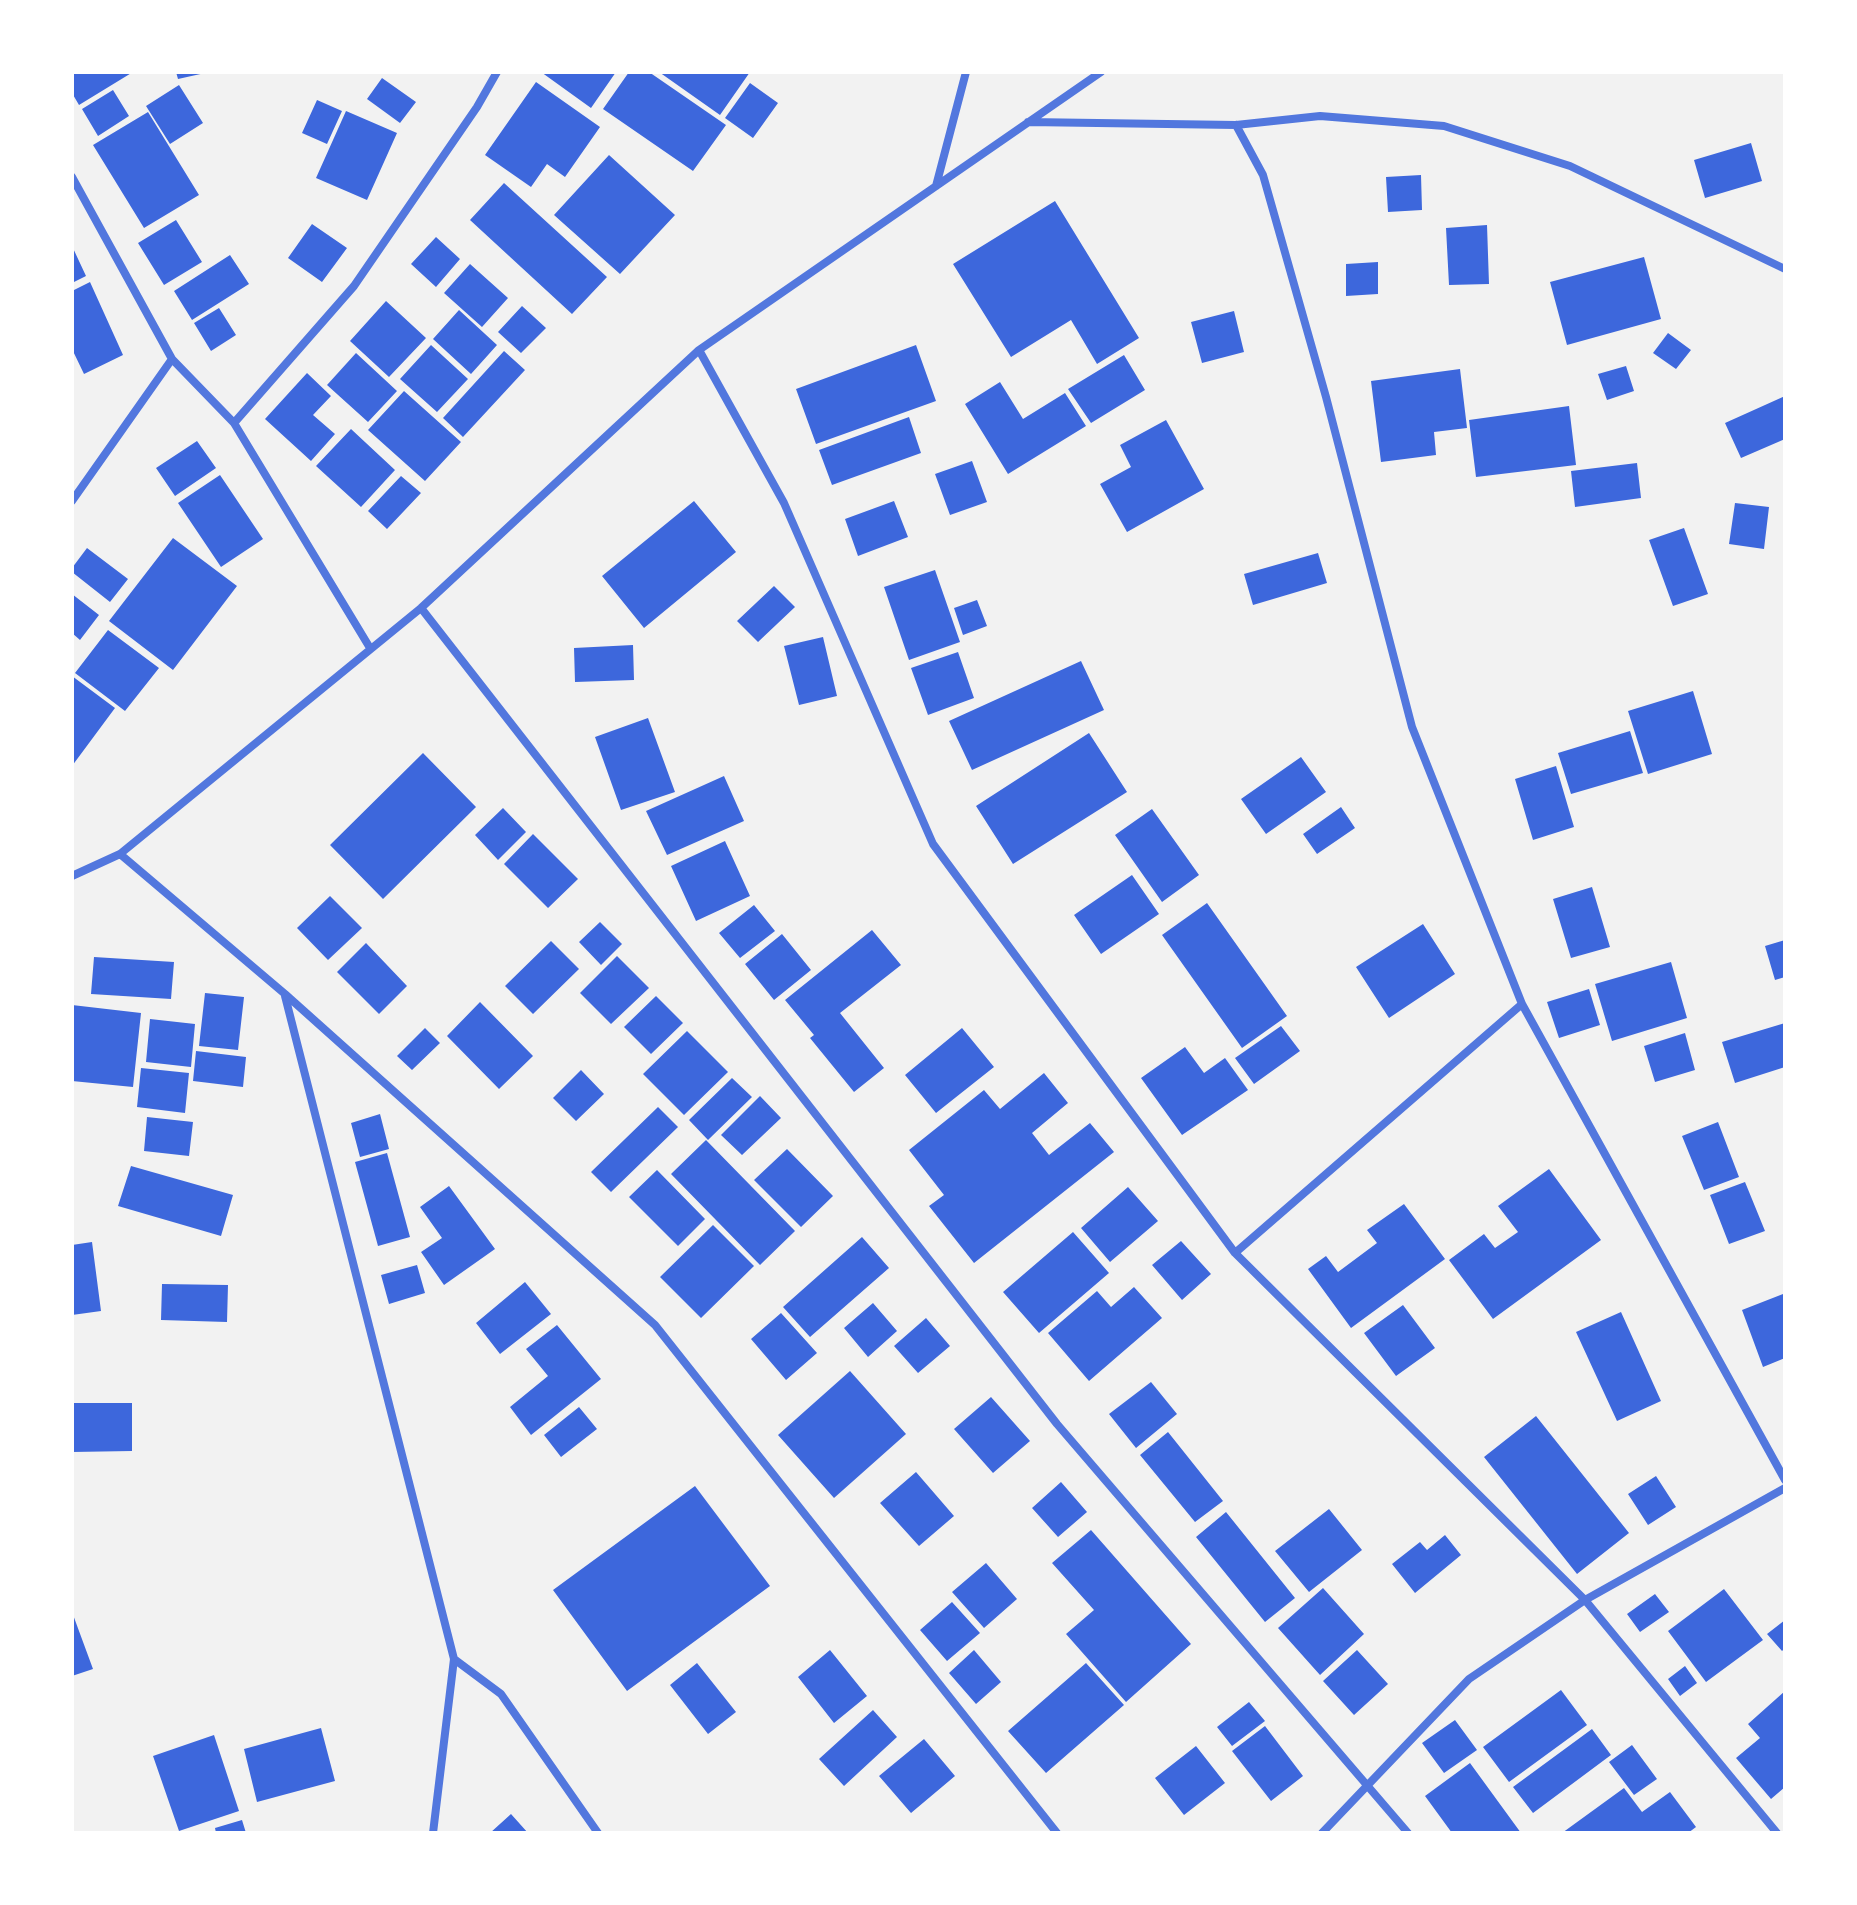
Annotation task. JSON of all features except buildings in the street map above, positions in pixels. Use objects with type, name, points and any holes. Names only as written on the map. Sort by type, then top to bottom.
[{"type":"street","points":[[234,423],[354,286],[477,107],[497,72]]},
{"type":"street","points":[[936,186],[966,72]]},
{"type":"street","points":[[72,876],[120,854],[421,608],[699,350],[1101,72]]},
{"type":"street","points":[[1028,122],[1236,125],[1320,116],[1444,126],[1570,166],[1785,269]]},
{"type":"street","points":[[1236,125],[1263,175],[1326,397],[1412,727],[1522,1004],[1785,1480]]},
{"type":"street","points":[[72,177],[172,359],[234,423],[370,648]]},
{"type":"street","points":[[699,350],[784,503],[933,844],[1235,1253],[1585,1600],[1777,1833]]},
{"type":"street","points":[[72,501],[172,359]]},
{"type":"street","points":[[421,608],[1057,1424],[1408,1833]]},
{"type":"street","points":[[120,854],[285,994],[655,1325],[1057,1833]]},
{"type":"street","points":[[285,994],[454,1659],[433,1833]]},
{"type":"street","points":[[1235,1253],[1522,1004]]},
{"type":"street","points":[[1322,1833],[1469,1679],[1585,1600],[1785,1488]]},
{"type":"street","points":[[454,1659],[501,1694],[598,1833]]}]
